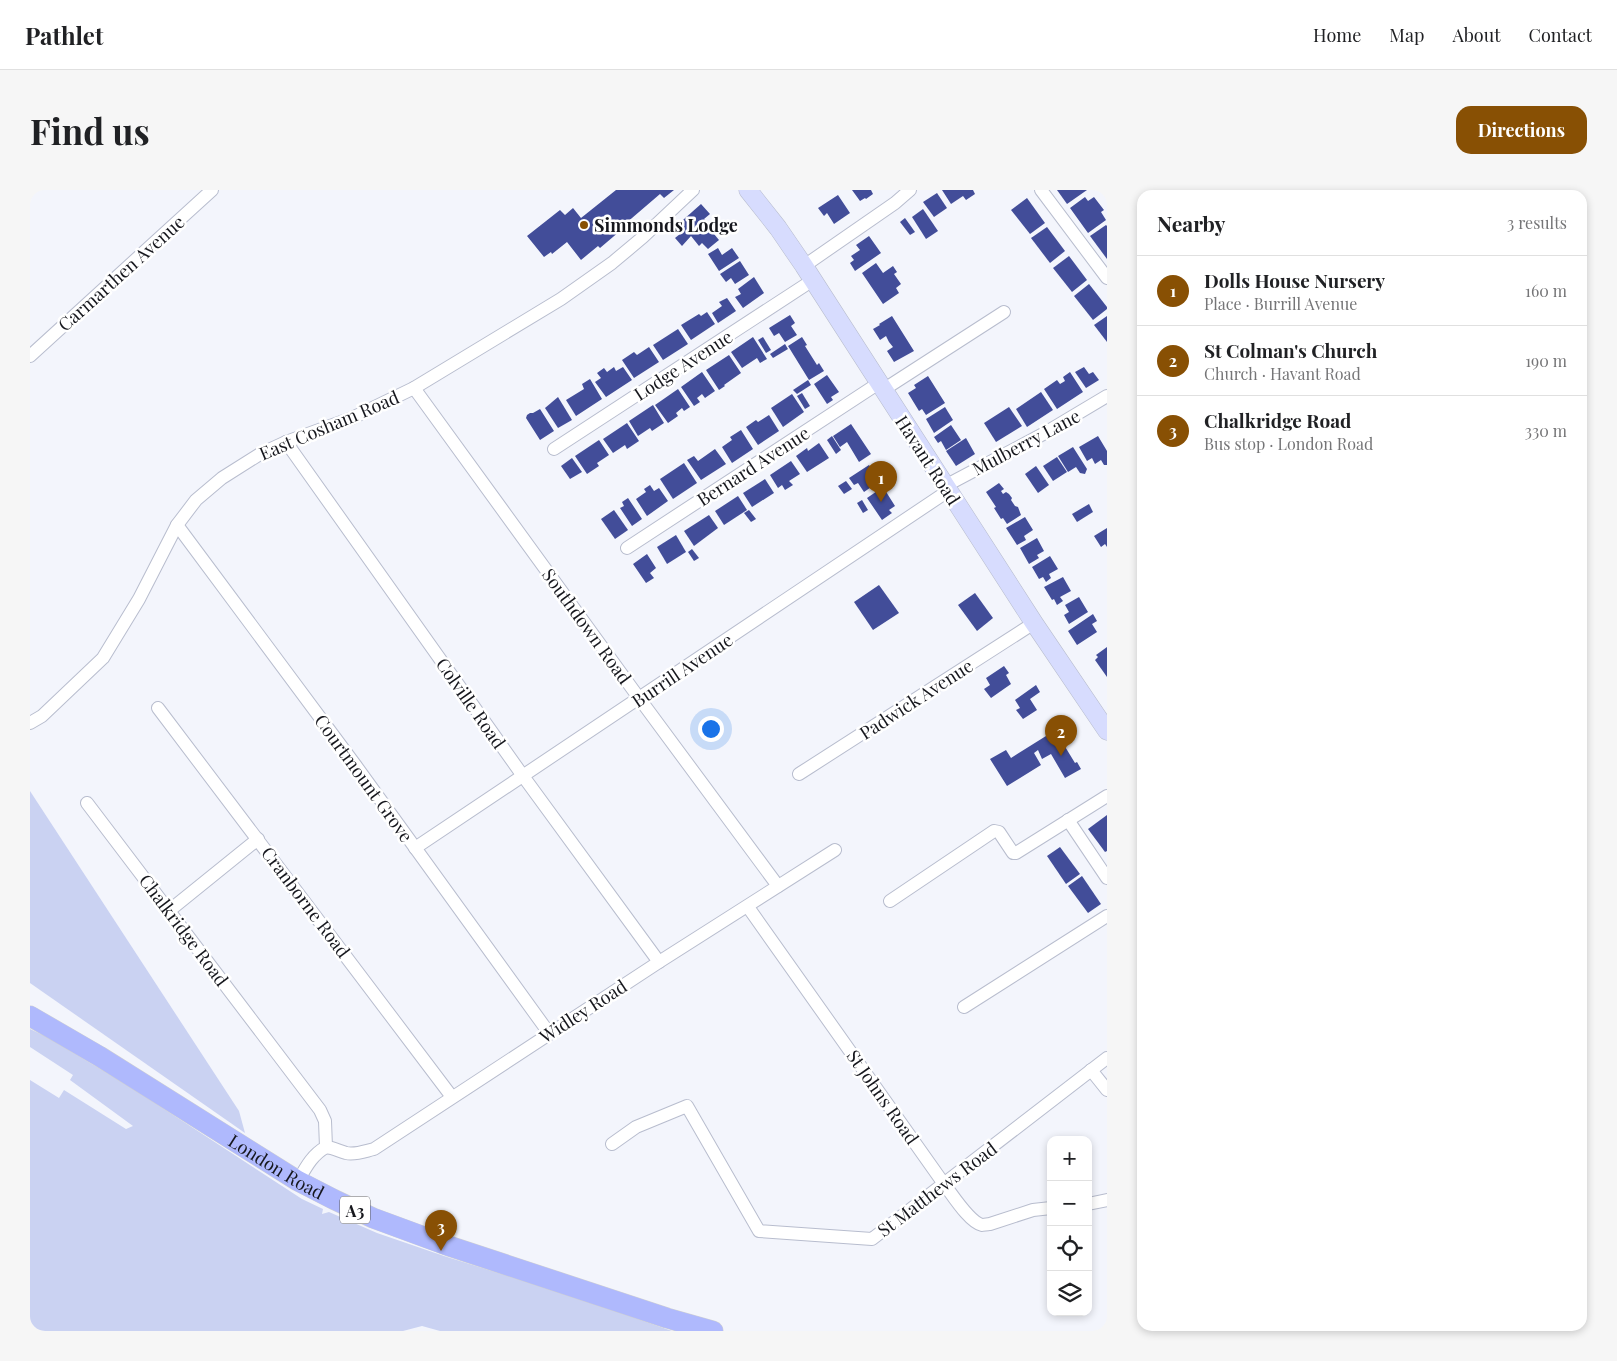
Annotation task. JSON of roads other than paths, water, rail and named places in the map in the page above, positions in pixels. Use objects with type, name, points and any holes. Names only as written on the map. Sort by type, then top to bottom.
[{"type":"main road","name":"London Road","points":[[30,1016],[99,1056],[298,1181],[373,1218],[440,1243],[667,1318],[713,1331]]},
{"type":"street","name":"Carmarthen Avenue","points":[[30,356],[212,190]]},
{"type":"street","name":"East Cosham Road","points":[[30,723],[42,716],[103,658],[139,599],[177,525],[196,500],[222,478],[260,454],[286,442],[352,418],[414,388],[585,283],[643,237],[693,190]]},
{"type":"street","name":"Havant Road","points":[[748,190],[780,231],[808,273],[1034,624],[1107,731]]},
{"type":"street","name":"Lodge Avenue","points":[[554,449],[808,273],[910,190]]},
{"type":"street","points":[[1041,190],[1107,278]]},
{"type":"street","name":"Bernard Avenue","points":[[626,548],[881,387],[1004,312]]},
{"type":"street","name":"Southdown Road","points":[[414,388],[778,886]]},
{"type":"street","name":"Mulberry Lane","points":[[946,488],[1107,396]]},
{"type":"street","name":"Colville Road","points":[[286,442],[523,776],[659,962]]},
{"type":"street","name":"Burrill Avenue","points":[[415,848],[639,698],[946,488]]},
{"type":"street","name":"Courtmount Grove","points":[[177,525],[549,1033]]},
{"type":"street","name":"Padwick Avenue","points":[[799,774],[1034,624]]},
{"type":"street","name":"Cranborne Road","points":[[158,708],[452,1097]]},
{"type":"street","points":[[890,902],[994,831],[999,832],[1013,853],[1016,853],[1107,796]]},
{"type":"street","name":"Chalkridge Road","points":[[88,803],[320,1110],[325,1122],[326,1148]]},
{"type":"street","points":[[1068,820],[1107,878]]},
{"type":"street","points":[[170,910],[258,839]]},
{"type":"street","name":"Widley Road","points":[[326,1148],[335,1148],[347,1153],[358,1154],[374,1149],[549,1033],[835,850]]},
{"type":"street","name":"St Johns Road","points":[[748,907],[944,1184],[969,1216],[975,1222],[982,1225],[1033,1210],[1047,1208]]},
{"type":"street","points":[[964,1008],[1107,916]]},
{"type":"street","name":"St Matthews Road","points":[[612,1144],[636,1128],[687,1106],[759,1231],[872,1239],[1107,1058]]},
{"type":"street","points":[[1091,1070],[1107,1090]]},
{"type":"street","points":[[298,1181],[312,1158],[326,1148]]},
{"type":"street","points":[[1092,1203],[1107,1200]]},
{"type":"place","name":"Simmonds Lodge","points":[[584,225]]},
{"type":"place","name":"Dolls House Nursery","points":[[881,502]]},
{"type":"place","name":"St Colman's Church","points":[[1061,756]]},
{"type":"place","name":"Chalkridge Road","points":[[441,1251]]}]
